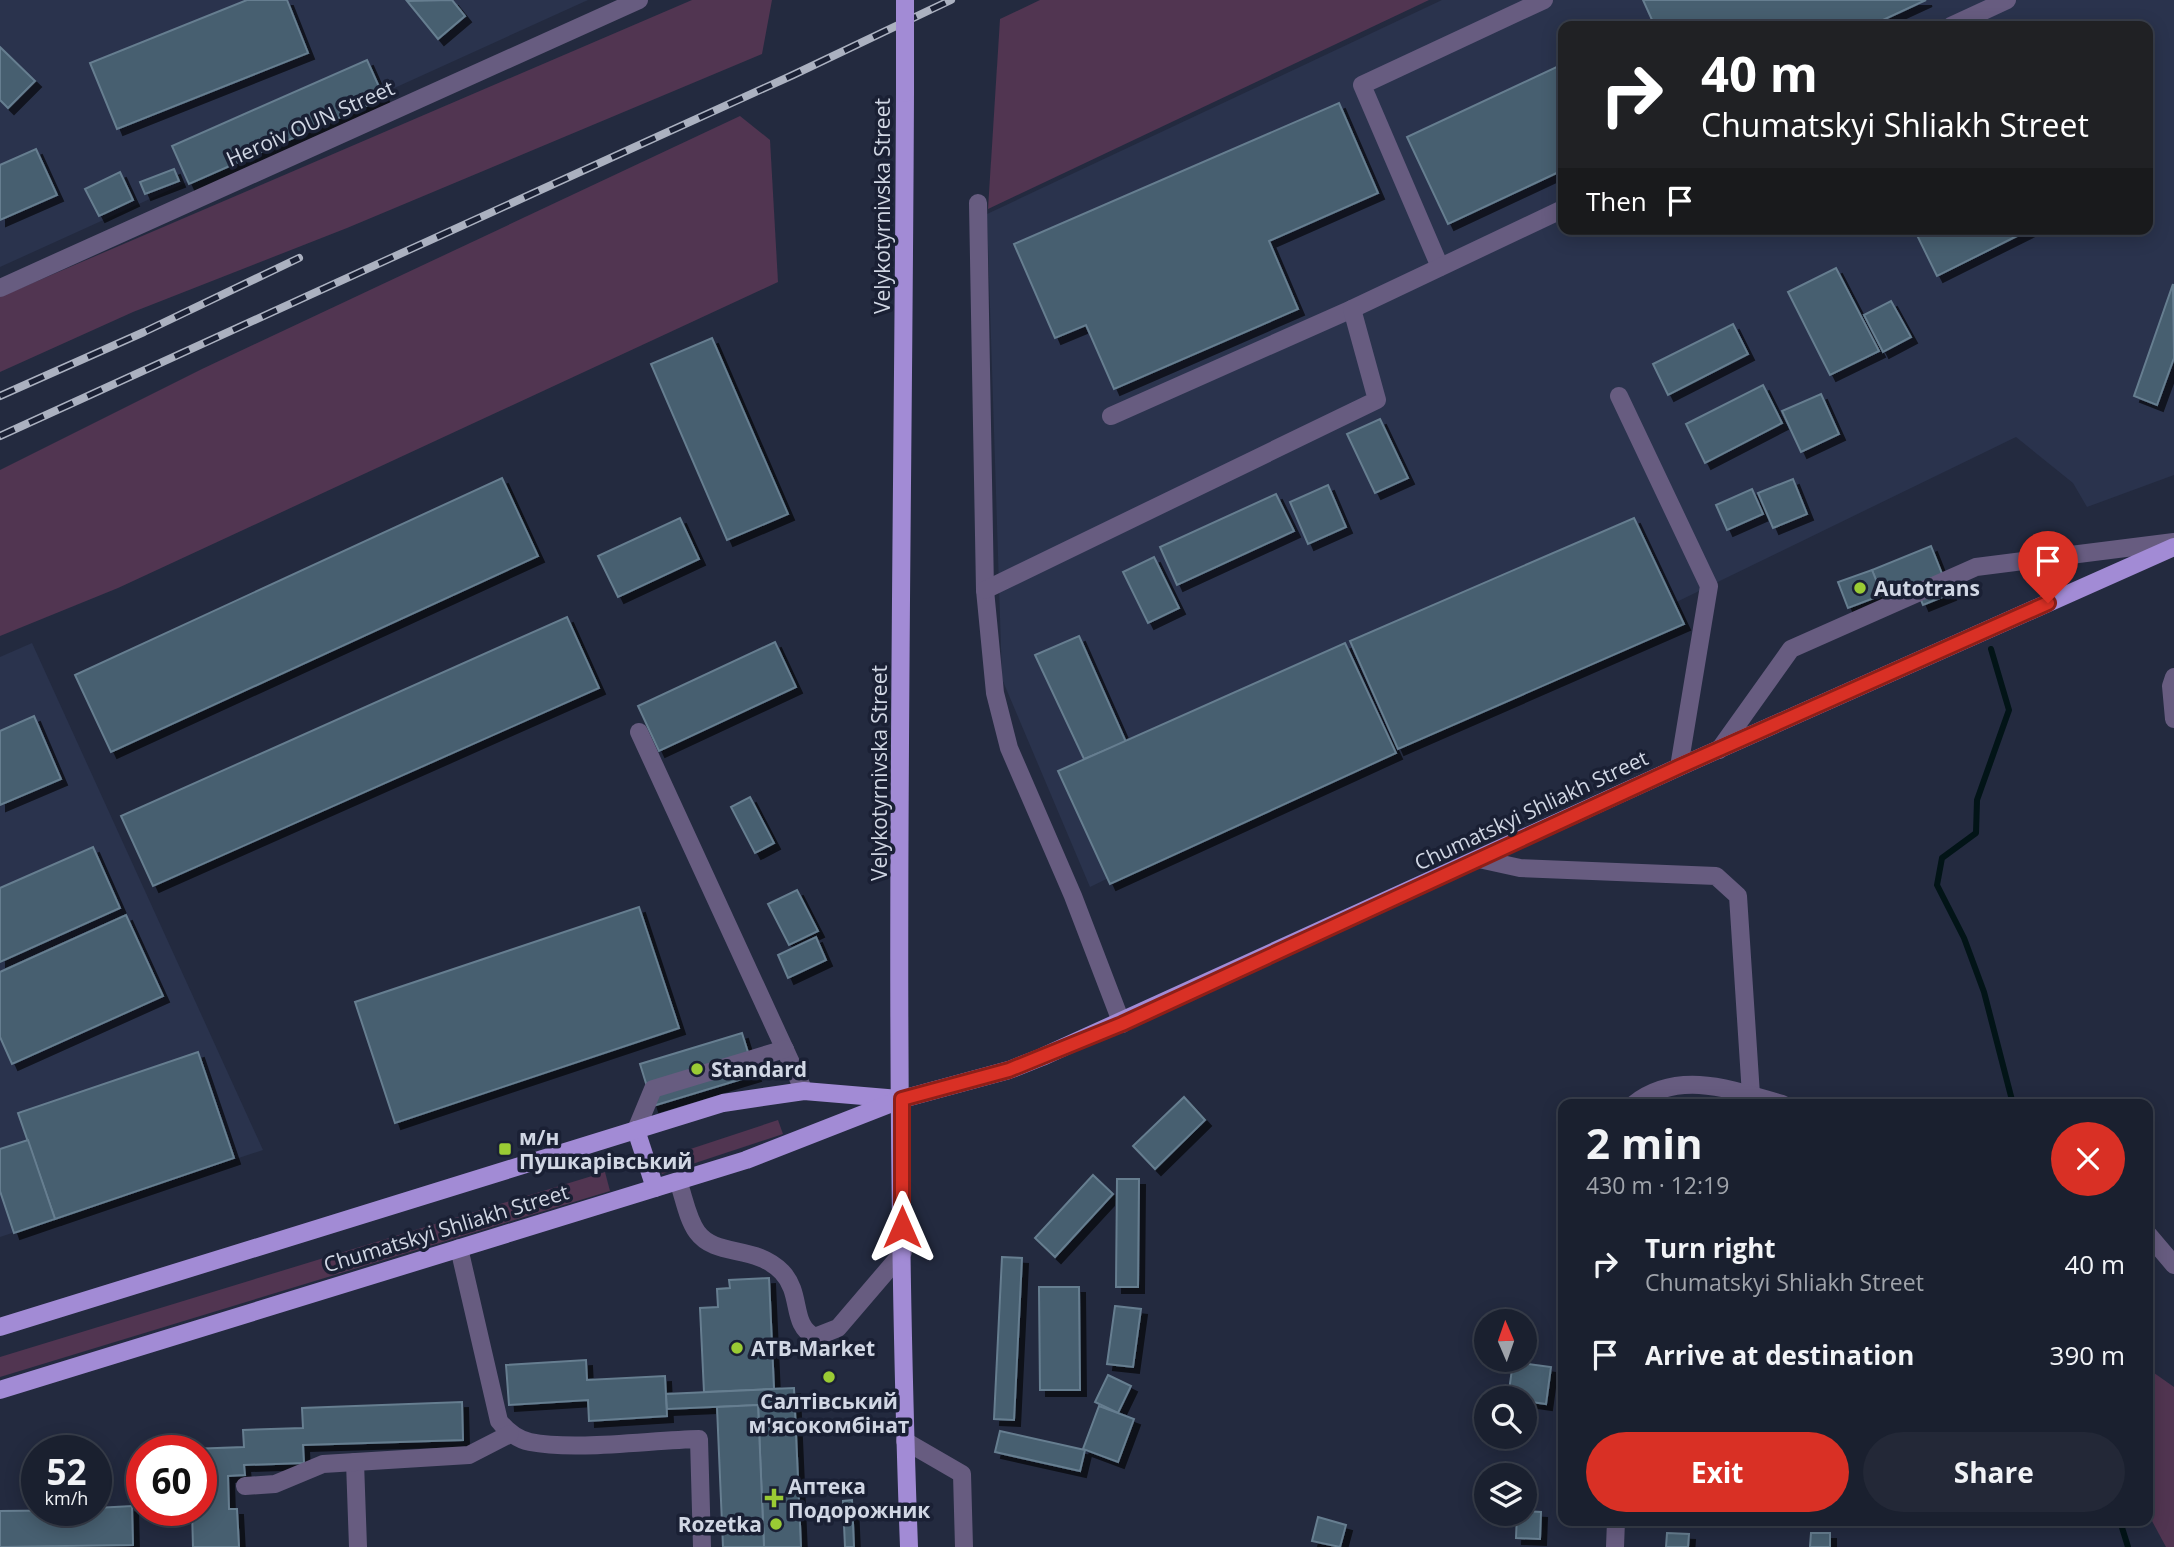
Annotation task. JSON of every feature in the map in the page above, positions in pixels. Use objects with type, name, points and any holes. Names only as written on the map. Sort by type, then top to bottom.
[{"type":"main road","name":"Velykotyrnivska Street","points":[[905,0],[902,1252],[909,1547]]},
{"type":"main road","name":"Chumatskyi Shliakh Street","points":[[0,1391],[746,1160],[902,1099],[1009,1070],[1122,1024],[1679,767],[2174,544]]},
{"type":"main road","name":"Chumatskyi Shliakh Street","points":[[0,1327],[723,1102],[804,1090],[902,1099]]},
{"type":"main road","points":[[636,1130],[655,1188]]},
{"type":"street","name":"Heroiv OUN Street","points":[[0,288],[639,0]]},
{"type":"street","points":[[1440,267],[1362,85],[1544,0]]},
{"type":"street","points":[[1962,21],[2007,0]]},
{"type":"street","points":[[978,203],[985,590],[995,693],[1009,748],[1073,896],[1122,1024]]},
{"type":"street","points":[[1111,416],[1352,309],[1558,211]]},
{"type":"street","points":[[985,590],[1377,400],[1352,309]]},
{"type":"street","points":[[1619,396],[1709,586],[1679,767]]},
{"type":"street","points":[[1719,750],[1790,649],[1976,567],[2174,544]]},
{"type":"street","points":[[2174,677],[2171,686],[2174,719]]},
{"type":"street","points":[[639,732],[804,1090]]},
{"type":"street","points":[[1479,859],[1520,868],[1716,876],[1738,896],[1751,1095]]},
{"type":"street","points":[[636,1130],[653,1089],[785,1049]]},
{"type":"street","points":[[1641,1099],[1650,1092],[1678,1084],[1724,1087],[1765,1099]]},
{"type":"street","points":[[678,1181],[692,1222],[700,1236],[718,1248],[755,1254],[777,1267],[794,1288],[802,1327],[811,1336],[819,1338],[838,1328],[902,1252]]},
{"type":"street","points":[[2153,1240],[2174,1265]]},
{"type":"street","points":[[459,1248],[499,1421],[510,1434],[528,1442],[559,1445],[699,1439],[702,1547]]},
{"type":"street","points":[[245,1486],[275,1484],[323,1464],[469,1455],[510,1434]]},
{"type":"street","points":[[905,1441],[962,1474],[964,1547]]},
{"type":"street","points":[[355,1462],[358,1547]]},
{"type":"street","points":[[1615,1547],[1616,1526]]},
{"type":"shaded area","points":[[0,0],[588,0],[0,267]]},
{"type":"shaded area","points":[[692,0],[772,0],[762,54],[347,228],[133,312],[0,372],[0,297]]},
{"type":"shaded area","points":[[1040,0],[1429,0],[988,209],[1000,19]]},
{"type":"shaded area","points":[[1442,0],[2174,0],[2174,475],[2087,507],[2073,483],[2016,437],[1090,887],[1002,679],[987,214]]},
{"type":"shaded area","points":[[740,116],[770,140],[778,282],[118,588],[0,636],[0,470],[202,369]]},
{"type":"shaded area","points":[[32,643],[263,1150],[0,1237],[0,657]]},
{"type":"shaded area","points":[[778,1120],[783,1134],[662,1174],[657,1160]]},
{"type":"shaded area","points":[[605,1172],[610,1191],[0,1377],[0,1357]]},
{"type":"shaded area","points":[[2153,1372],[2174,1387],[2174,1547],[2166,1547],[2153,1523]]},
{"type":"building","points":[[247,0],[287,0],[308,53],[117,129],[90,63]]},
{"type":"building","points":[[452,0],[465,16],[438,39],[407,1]]},
{"type":"building","points":[[1643,0],[1926,0],[1881,21],[1653,21]]},
{"type":"building","points":[[0,47],[35,81],[8,108],[0,100]]},
{"type":"building","points":[[367,60],[384,98],[189,184],[172,146]]},
{"type":"building","points":[[1558,66],[1558,172],[1448,224],[1407,137]]},
{"type":"building","points":[[1339,103],[1378,193],[1269,241],[1298,309],[1114,389],[1086,325],[1055,338],[1014,244]]},
{"type":"building","points":[[36,149],[57,195],[0,220],[0,165]]},
{"type":"building","points":[[174,169],[179,181],[145,194],[140,182]]},
{"type":"building","points":[[120,172],[133,200],[99,216],[85,189]]},
{"type":"building","points":[[1917,235],[2019,235],[1937,276]]},
{"type":"building","points":[[1836,268],[1879,351],[1830,375],[1788,292]]},
{"type":"building","points":[[2173,284],[2174,358],[2157,405],[2134,396]]},
{"type":"building","points":[[1891,301],[1911,337],[1883,352],[1864,315]]},
{"type":"building","points":[[1733,324],[1748,354],[1668,395],[1653,364]]},
{"type":"building","points":[[712,338],[788,514],[727,540],[651,364]]},
{"type":"building","points":[[1763,385],[1782,423],[1705,463],[1686,424]]},
{"type":"building","points":[[1821,394],[1839,434],[1801,452],[1782,411]]},
{"type":"building","points":[[1380,419],[1408,478],[1375,493],[1347,434]]},
{"type":"building","points":[[502,478],[538,556],[111,752],[75,675]]},
{"type":"building","points":[[1793,479],[1807,514],[1773,528],[1758,493]]},
{"type":"building","points":[[1328,485],[1346,527],[1308,544],[1290,502]]},
{"type":"building","points":[[1752,489],[1763,514],[1727,530],[1716,505]]},
{"type":"building","points":[[1276,494],[1294,531],[1177,585],[1160,547]]},
{"type":"building","points":[[680,518],[699,559],[618,597],[598,556]]},
{"type":"building","points":[[1634,518],[1684,624],[1398,749],[1350,641]]},
{"type":"building","points":[[1931,546],[1950,594],[1923,605],[1914,583],[1882,595],[1872,570]]},
{"type":"building","points":[[1154,557],[1179,608],[1148,623],[1123,572]]},
{"type":"building","points":[[1872,570],[1882,595],[1848,608],[1838,582]]},
{"type":"building","points":[[567,617],[599,688],[153,886],[121,816]]},
{"type":"building","points":[[1079,636],[1126,742],[1084,759],[1035,655]]},
{"type":"building","points":[[775,642],[796,687],[659,751],[638,706]]},
{"type":"building","points":[[1345,643],[1396,753],[1110,884],[1058,771]]},
{"type":"building","points":[[34,716],[61,779],[0,805],[0,731]]},
{"type":"building","points":[[750,797],[774,843],[755,853],[731,807]]},
{"type":"building","points":[[93,847],[120,908],[0,962],[0,888]]},
{"type":"building","points":[[797,890],[818,931],[789,945],[768,904]]},
{"type":"building","points":[[639,907],[679,1028],[395,1123],[355,1002]]},
{"type":"building","points":[[126,915],[163,996],[12,1064],[0,1037],[0,972]]},
{"type":"building","points":[[816,937],[826,960],[788,978],[778,955]]},
{"type":"building","points":[[742,1033],[755,1075],[653,1106],[640,1064]]},
{"type":"building","points":[[198,1052],[234,1158],[55,1219],[18,1113]]},
{"type":"building","points":[[1184,1097],[1205,1120],[1155,1169],[1133,1146]]},
{"type":"building","points":[[28,1140],[55,1219],[14,1233],[0,1191],[0,1149]]},
{"type":"building","points":[[1093,1175],[1113,1194],[1055,1257],[1035,1238]]},
{"type":"building","points":[[1117,1179],[1139,1179],[1138,1287],[1116,1287]]},
{"type":"building","points":[[1002,1257],[1022,1258],[1014,1420],[994,1419]]},
{"type":"building","name":"ATB-Market","points":[[769,1278],[774,1389],[704,1392],[700,1308],[718,1307],[717,1289],[730,1288],[729,1280]]},
{"type":"building","points":[[1039,1287],[1079,1287],[1080,1390],[1040,1390]]},
{"type":"building","points":[[1115,1306],[1141,1309],[1133,1367],[1107,1364]]},
{"type":"building","points":[[586,1360],[587,1380],[665,1376],[667,1416],[589,1421],[588,1400],[509,1405],[506,1365]]},
{"type":"building","points":[[1537,1365],[1551,1367],[1546,1404],[1537,1403],[1537,1386],[1510,1386],[1512,1372],[1537,1372]]},
{"type":"building","points":[[1108,1375],[1131,1386],[1118,1413],[1095,1402]]},
{"type":"building","points":[[794,1388],[801,1547],[764,1547],[758,1405],[667,1409],[666,1394]]},
{"type":"building","points":[[462,1402],[463,1440],[303,1445],[304,1463],[244,1465],[245,1475],[228,1476],[229,1509],[237,1509],[239,1547],[193,1547],[192,1526],[217,1526],[217,1448],[244,1447],[243,1430],[303,1428],[302,1408]]},
{"type":"building","points":[[758,1405],[764,1547],[723,1547],[717,1407]]},
{"type":"building","points":[[1099,1406],[1134,1419],[1118,1462],[1083,1449]]},
{"type":"building","points":[[1000,1431],[1085,1450],[1080,1471],[995,1452]]},
{"type":"building","points":[[852,1500],[854,1547],[845,1547],[843,1501]]},
{"type":"building","points":[[126,1506],[126,1526],[133,1526],[133,1545],[0,1547],[0,1511],[21,1511],[21,1526],[112,1526],[112,1507]]},
{"type":"building","points":[[1537,1512],[1541,1512],[1540,1539],[1516,1538],[1516,1526],[1537,1526]]},
{"type":"building","points":[[1318,1517],[1346,1525],[1340,1547],[1312,1541]]},
{"type":"building","points":[[1667,1533],[1689,1534],[1688,1547],[1666,1547]]},
{"type":"building","points":[[1811,1533],[1830,1533],[1830,1547],[1810,1547]]},
{"type":"waterway","points":[[1991,649],[2009,710],[1977,800],[1976,833],[1942,858],[1937,885],[1964,938],[1984,992],[2012,1099]]},
{"type":"waterway","points":[[2122,1526],[2128,1547]]},
{"type":"railway","points":[[0,436],[793,75],[951,0]]},
{"type":"railway","points":[[0,396],[144,332],[299,258]]},
{"type":"place","name":"Autotrans","points":[[1860,588]]},
{"type":"place","name":"Standard","points":[[697,1069]]},
{"type":"place","name":"м/н Пушкарівський","points":[[505,1149]]},
{"type":"place","name":"ATB-Market","points":[[737,1348]]},
{"type":"place","name":"Салтівський м'ясокомбінат","points":[[829,1377]]},
{"type":"place","name":"Аптека Подорожник","points":[[774,1498]]},
{"type":"place","name":"Rozetka","points":[[776,1524]]},
{"type":"route","points":[[902,1227],[902,1099],[1009,1070],[1122,1024],[1679,767],[2048,603]]}]
